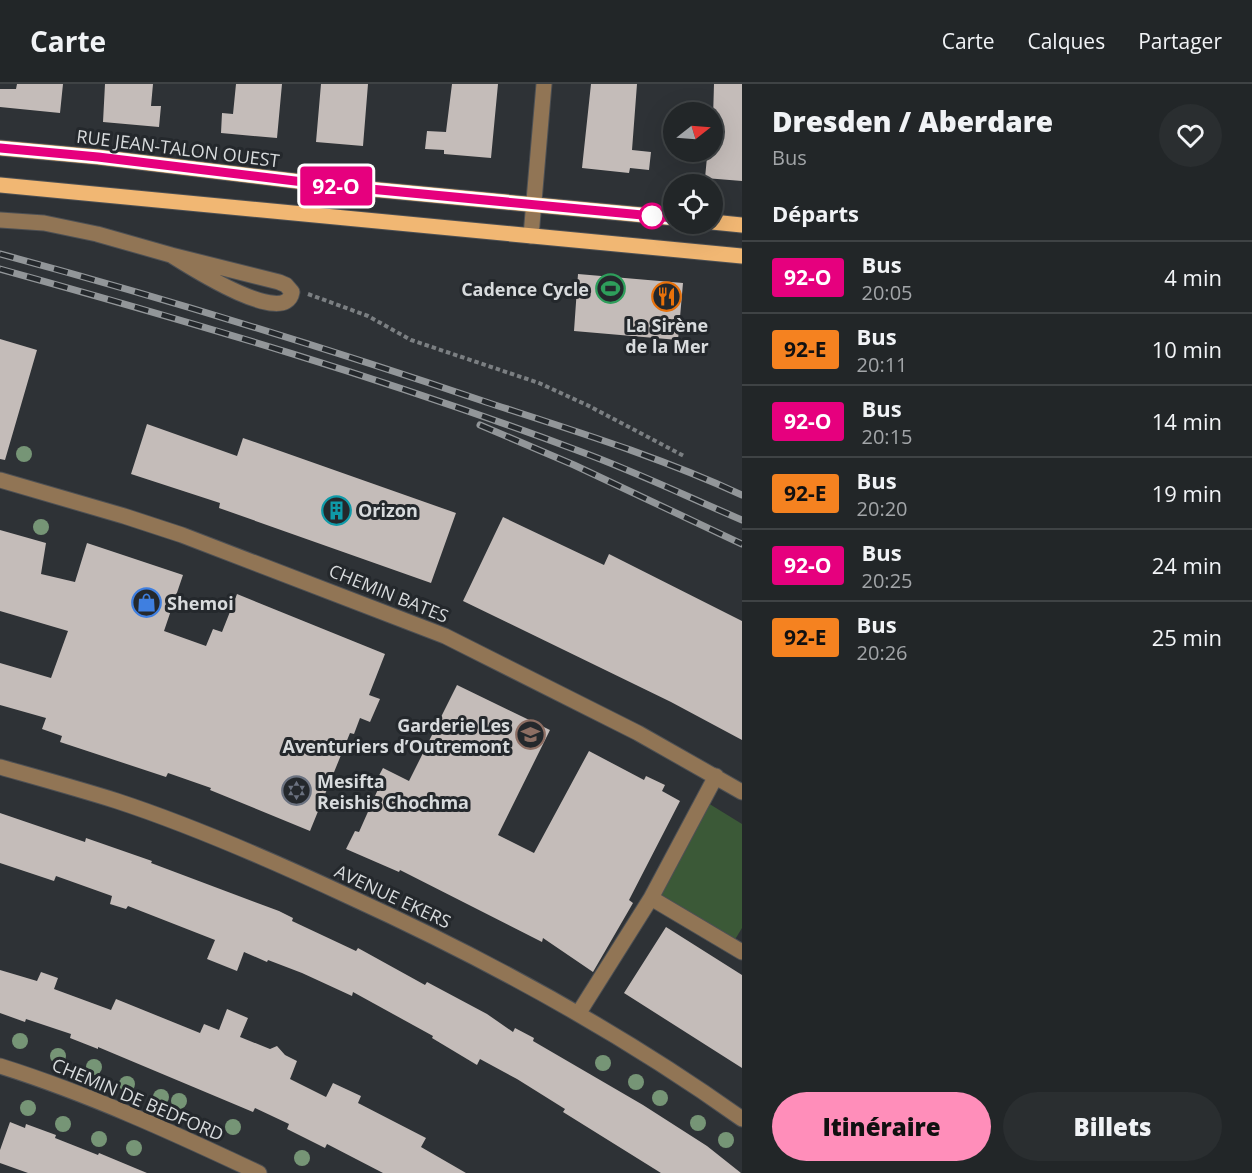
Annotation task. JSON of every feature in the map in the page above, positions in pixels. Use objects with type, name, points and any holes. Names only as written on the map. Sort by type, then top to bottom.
[{"type":"main road","name":"RUE JEAN-TALON OUEST","points":[[0,148],[98,157],[261,178],[663,217]]},
{"type":"main road","points":[[0,185],[742,256]]},
{"type":"main road","points":[[723,223],[742,225]]},
{"type":"street","points":[[531,236],[544,84]]},
{"type":"street","points":[[0,220],[44,223],[97,234],[258,276],[279,282],[290,289],[291,298],[280,304],[264,302],[232,289],[171,255]]},
{"type":"street","name":"CHEMIN BATES","points":[[0,480],[182,535],[445,636],[638,733],[742,792]]},
{"type":"street","name":"AVENUE EKERS","points":[[0,767],[118,802],[281,865],[435,937],[505,973],[636,1047],[742,1119]]},
{"type":"street","points":[[578,1014],[651,898],[716,776]]},
{"type":"street","points":[[651,898],[742,952]]},
{"type":"street","name":"CHEMIN DE BEDFORD","points":[[0,1066],[90,1098],[165,1129],[259,1173]]},
{"type":"path","points":[[290,289],[368,316],[411,340],[539,383],[587,405],[684,456]]},
{"type":"green space","points":[[703,800],[742,824],[742,928],[731,946],[651,898]]},
{"type":"building","points":[[17,84],[63,84],[60,113],[0,107],[0,89],[16,89]]},
{"type":"building","points":[[105,84],[153,84],[151,106],[161,106],[159,127],[103,122]]},
{"type":"building","points":[[236,84],[282,84],[277,138],[221,133],[222,113],[233,114]]},
{"type":"building","points":[[321,84],[368,84],[363,146],[316,142]]},
{"type":"building","points":[[452,84],[498,84],[491,158],[444,154],[444,150],[425,149],[427,131],[446,132]]},
{"type":"building","points":[[591,84],[637,84],[632,150],[651,152],[649,170],[630,168],[629,173],[582,168]]},
{"type":"building","points":[[714,84],[742,84],[742,181],[723,179],[723,174],[705,174],[707,162],[723,162],[723,102],[713,102]]},
{"type":"building","points":[[578,274],[683,283],[678,340],[574,331]]},
{"type":"building","points":[[0,339],[37,350],[5,460],[0,459]]},
{"type":"building","name":"Orizon","points":[[147,424],[237,456],[243,438],[456,513],[431,583],[219,508],[220,503],[131,474]]},
{"type":"building","points":[[503,517],[604,565],[609,554],[742,621],[742,740],[671,702],[463,601]]},
{"type":"building","points":[[0,530],[46,543],[41,574],[75,582],[87,543],[183,575],[164,631],[206,646],[213,629],[222,632],[237,594],[385,654],[369,695],[380,699],[370,722],[360,718],[354,734],[350,733],[310,831],[210,790],[211,788],[168,773],[166,777],[60,742],[62,736],[42,729],[46,718],[0,705],[0,663],[51,678],[68,631],[0,611]]},
{"type":"building","points":[[457,685],[550,730],[498,835],[534,853],[589,751],[644,780],[646,776],[665,785],[662,791],[680,801],[629,900],[633,903],[593,972],[543,938],[542,942],[400,870],[399,872],[346,849],[355,831],[359,832],[379,787],[374,785],[383,768],[409,781]]},
{"type":"building","points":[[0,813],[85,842],[86,838],[152,861],[151,863],[279,911],[293,918],[292,921],[356,951],[358,948],[425,985],[427,982],[487,1014],[513,1032],[515,1028],[534,1038],[533,1041],[643,1105],[707,1146],[741,1173],[661,1173],[563,1112],[565,1109],[517,1079],[480,1059],[477,1065],[432,1038],[433,1036],[353,992],[352,996],[302,973],[244,952],[237,971],[207,959],[215,940],[128,906],[126,909],[110,904],[112,896],[56,876],[54,881],[0,863]]},
{"type":"building","points":[[666,927],[742,975],[742,1068],[624,993]]},
{"type":"building","points":[[0,970],[37,981],[41,972],[58,978],[54,989],[111,1010],[116,999],[200,1033],[204,1024],[219,1030],[227,1009],[248,1018],[240,1037],[270,1049],[277,1046],[285,1055],[297,1061],[290,1079],[326,1097],[333,1083],[361,1096],[358,1103],[426,1138],[421,1147],[466,1173],[383,1173],[327,1144],[325,1148],[287,1129],[289,1124],[255,1108],[253,1112],[98,1047],[98,1049],[70,1038],[71,1034],[0,1013]]},
{"type":"building","points":[[10,1122],[25,1128],[26,1124],[56,1135],[55,1138],[147,1173],[28,1173],[0,1163],[0,1150]]},
{"type":"railway","points":[[0,254],[184,306],[366,362],[616,445],[680,468],[742,495]]},
{"type":"railway","points":[[0,269],[146,310],[436,400],[600,459],[742,520]]},
{"type":"railway","points":[[480,425],[574,465],[742,544]]},
{"type":"bus line","name":"92-O","points":[[0,148],[98,157],[251,177],[663,217]]},
{"type":"place","name":"Cadence Cycle","points":[[610,289]]},
{"type":"place","name":"La Sirène de la Mer","points":[[667,296]]},
{"type":"place","name":"Orizon","points":[[337,510]]},
{"type":"place","name":"Shemoi","points":[[146,603]]},
{"type":"place","name":"Garderie Les Aventuriers d’Outremont","points":[[531,735]]},
{"type":"place","name":"Mesifta Reishis Chochma","points":[[296,791]]}]
